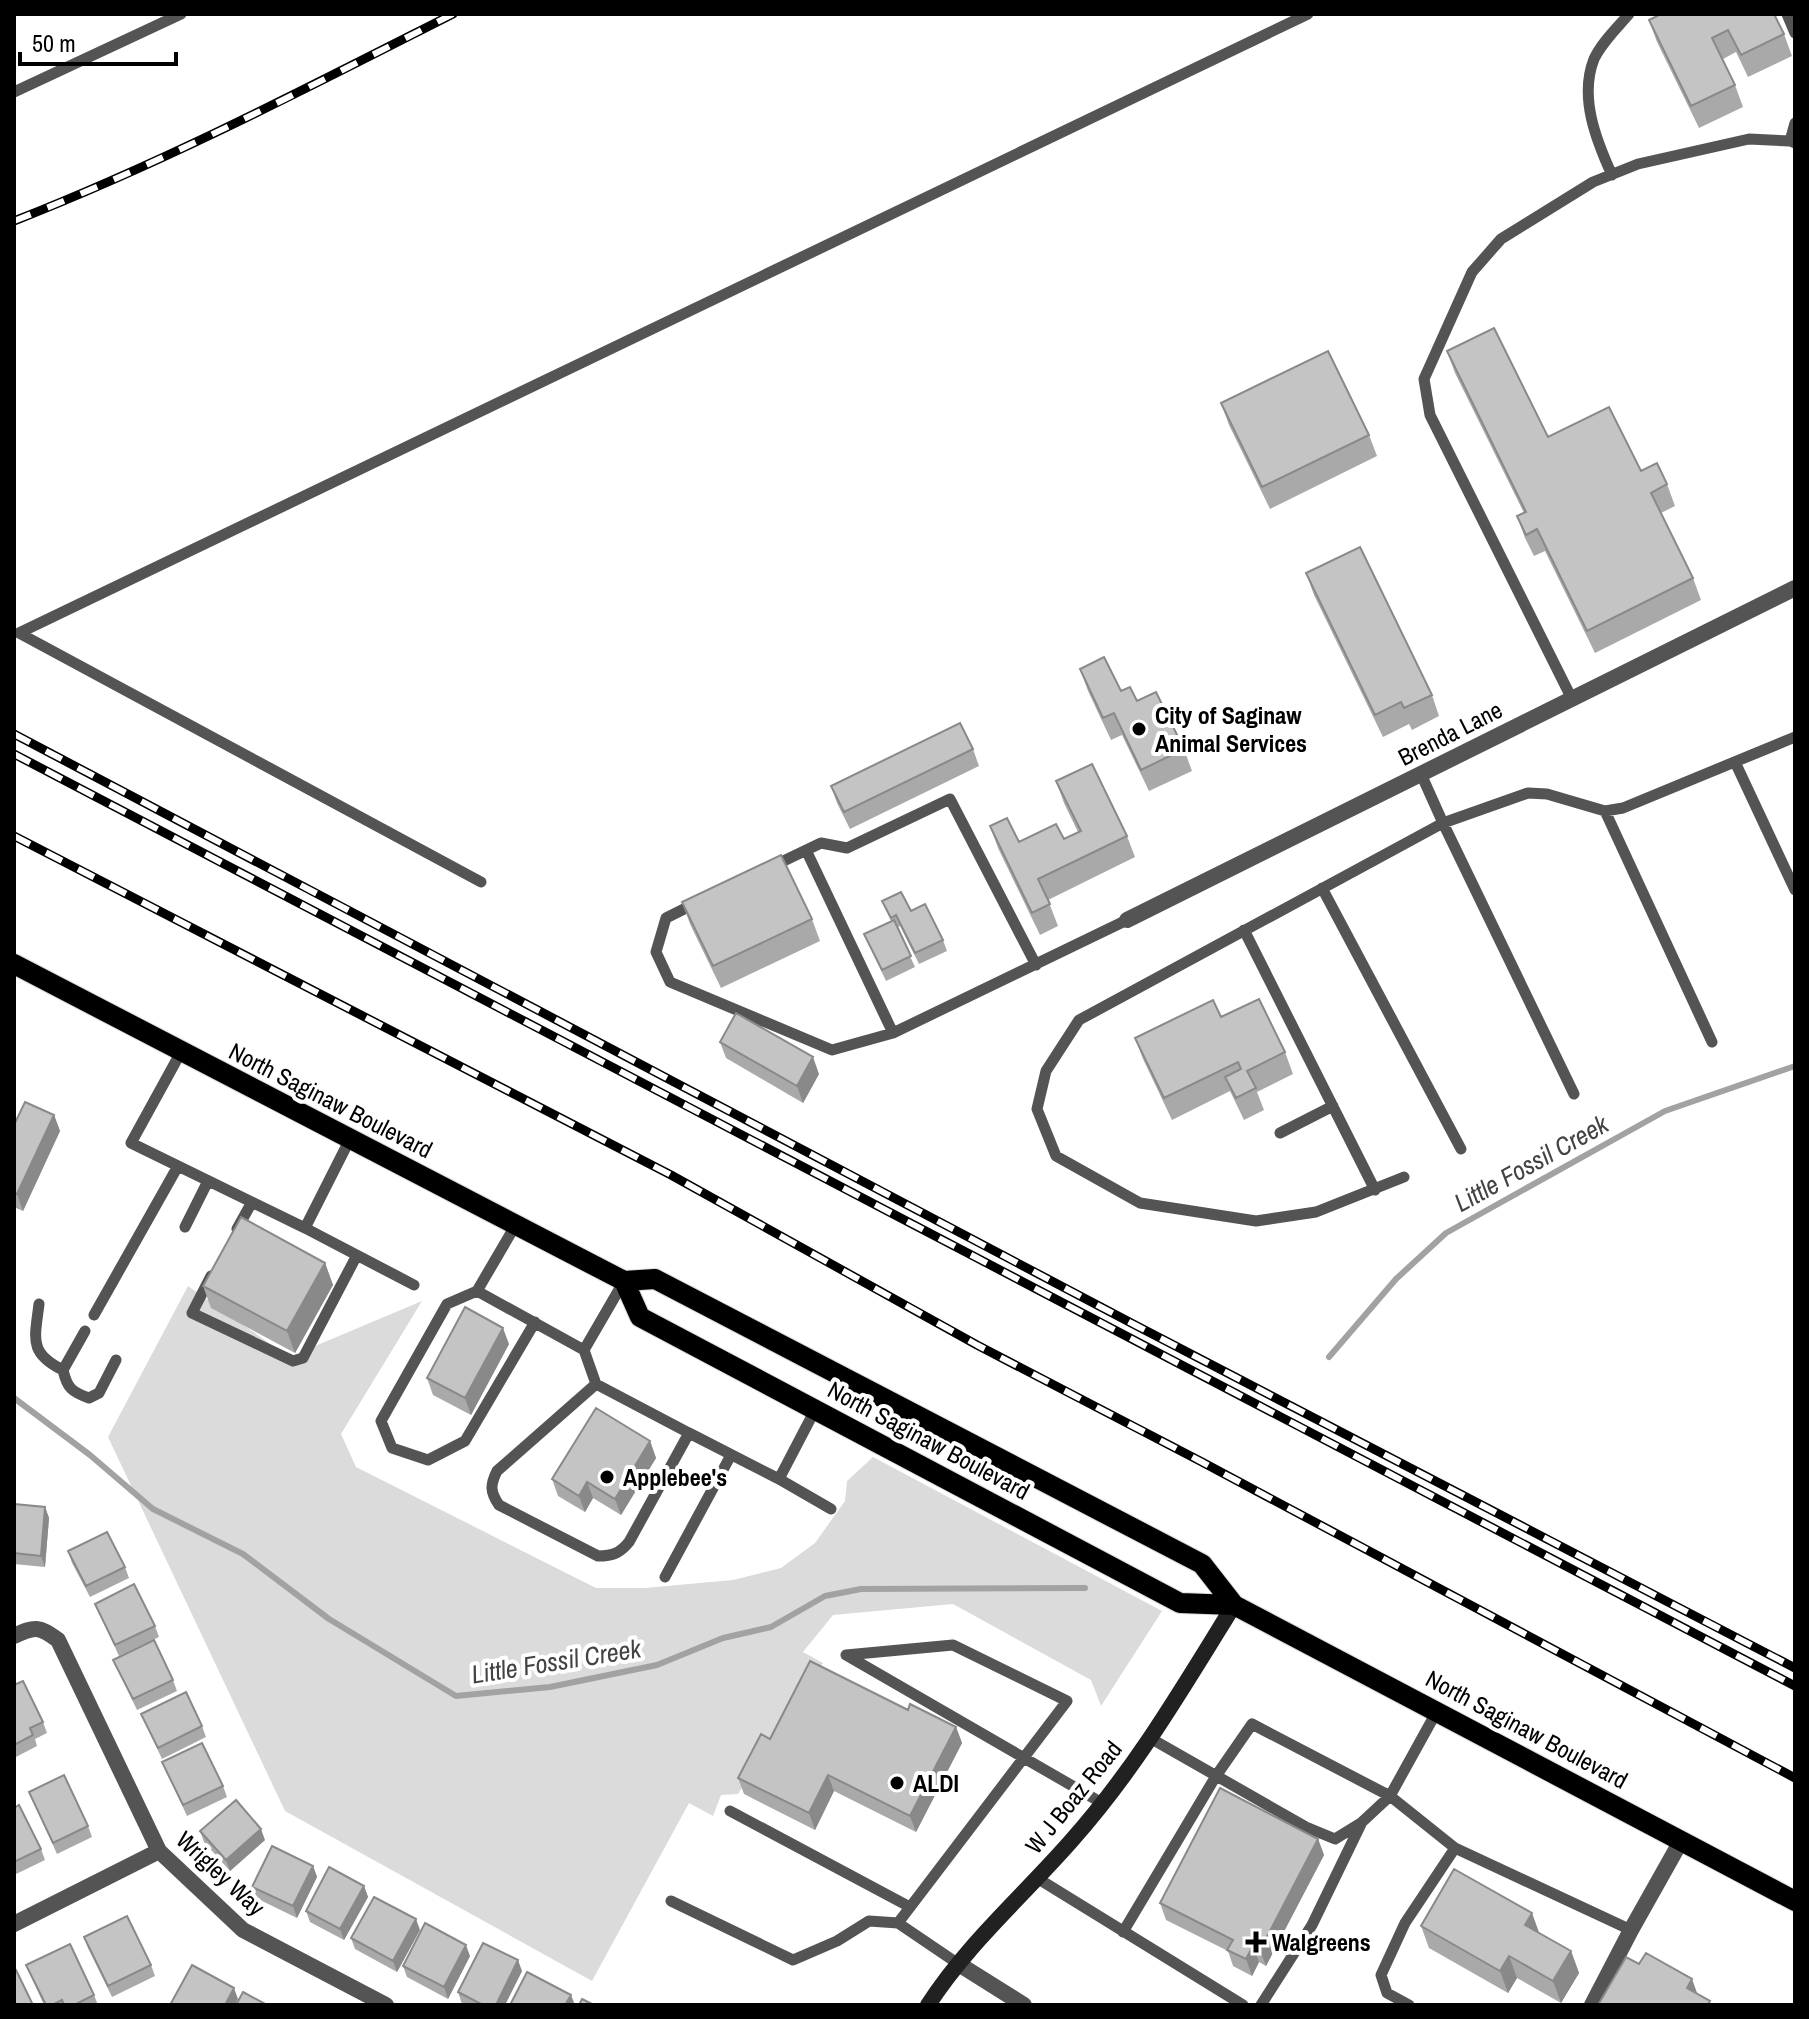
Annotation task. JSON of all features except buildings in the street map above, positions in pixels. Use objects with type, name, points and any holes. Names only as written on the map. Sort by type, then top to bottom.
[{"type":"main road","name":"North Saginaw Boulevard","points":[[14,964],[515,1226],[624,1281],[655,1279],[1202,1564],[1234,1605],[1795,1901]]},
{"type":"main road","name":"North Saginaw Boulevard","points":[[624,1281],[640,1317],[815,1410],[1180,1603],[1234,1605]]},
{"type":"main road","name":"W J Boaz Road","points":[[928,2005],[957,1963],[1074,1838],[1102,1803],[1150,1738],[1234,1605]]},
{"type":"street","name":"Brenda Lane","points":[[1127,920],[1795,588]]},
{"type":"street","name":"Wrigley Way","points":[[14,1636],[31,1628],[43,1630],[58,1640],[159,1851],[243,1930],[386,2005]]},
{"type":"street","points":[[1592,2005],[1681,1841]]},
{"type":"street","points":[[14,1924],[159,1851]]},
{"type":"street","points":[[957,1963],[1024,2005]]},
{"type":"lane","points":[[14,92],[181,14]]},
{"type":"lane","points":[[481,882],[19,633],[1308,14]]},
{"type":"lane","points":[[1612,175],[1591,119],[1588,77],[1595,56],[1629,14]]},
{"type":"lane","points":[[1787,14],[1795,33]]},
{"type":"lane","points":[[1572,699],[1430,415],[1424,379],[1472,272],[1501,239],[1593,182],[1638,164],[1749,139],[1792,142],[1795,123]]},
{"type":"lane","points":[[1404,1177],[1316,1212],[1256,1221],[1140,1203],[1056,1156],[1037,1109],[1046,1071],[1079,1020],[1443,823],[1528,793],[1547,794],[1605,811],[1623,808],[1795,737]]},
{"type":"lane","points":[[1735,762],[1795,890]]},
{"type":"lane","points":[[1421,774],[1574,1094]]},
{"type":"lane","points":[[764,870],[821,843],[847,848],[950,799],[1036,965]]},
{"type":"lane","points":[[1605,811],[1712,1042]]},
{"type":"lane","points":[[806,850],[893,1033]]},
{"type":"lane","points":[[1322,888],[1461,1149]]},
{"type":"lane","points":[[708,897],[666,918],[656,952],[670,982],[832,1050],[893,1033],[1127,920]]},
{"type":"lane","points":[[1244,930],[1375,1190]]},
{"type":"lane","points":[[181,1052],[131,1143],[414,1285]]},
{"type":"lane","points":[[1280,1133],[1333,1106]]},
{"type":"lane","points":[[305,1228],[350,1139]]},
{"type":"lane","points":[[94,1315],[178,1166]]},
{"type":"lane","points":[[185,1227],[208,1181]]},
{"type":"lane","points":[[229,1243],[252,1202]]},
{"type":"lane","points":[[515,1226],[477,1291],[447,1304],[381,1421],[392,1448],[428,1460],[465,1441],[535,1322]]},
{"type":"lane","points":[[214,1271],[192,1313],[293,1361],[303,1358],[357,1255]]},
{"type":"lane","points":[[584,1350],[624,1281]]},
{"type":"lane","points":[[477,1291],[584,1350],[596,1384],[831,1509]]},
{"type":"lane","points":[[39,1304],[35,1335],[37,1350],[49,1363],[63,1370]]},
{"type":"lane","points":[[85,1331],[63,1370],[66,1382],[75,1393],[89,1398],[99,1393],[116,1360]]},
{"type":"lane","points":[[596,1384],[497,1471],[491,1484],[492,1495],[499,1505],[598,1556],[621,1552],[689,1433]]},
{"type":"lane","points":[[779,1479],[815,1410]]},
{"type":"lane","points":[[665,1577],[731,1455]]},
{"type":"lane","points":[[898,1923],[1025,1757],[1067,1701],[953,1645],[846,1655],[1025,1757],[1102,1803]]},
{"type":"lane","points":[[1150,1738],[1306,1827],[1335,1839],[1361,1823],[1390,1796],[1437,1711]]},
{"type":"lane","points":[[1123,1932],[1216,1776],[1252,1724],[1390,1796],[1455,1848],[1631,1930]]},
{"type":"lane","points":[[730,1811],[910,1907]]},
{"type":"lane","points":[[1261,2005],[1312,1925],[1361,1823]]},
{"type":"lane","points":[[1409,2005],[1387,1993],[1381,1975],[1405,1923],[1455,1848]]},
{"type":"lane","points":[[1037,1878],[1243,2005]]},
{"type":"lane","points":[[671,1901],[793,1960],[837,1941],[869,1921],[898,1923],[957,1963]]},
{"type":"shaded area","points":[[188,1286],[289,1357],[422,1301],[341,1434],[356,1467],[596,1588],[645,1588],[733,1580],[781,1568],[815,1543],[845,1501],[847,1481],[873,1457],[1162,1611],[1101,1706],[1091,1680],[953,1604],[833,1615],[803,1652],[823,1663],[738,1794],[721,1795],[713,1816],[689,1803],[592,1981],[285,1811],[108,1437]]},
{"type":"waterway","name":"Little Fossil Creek","points":[[1329,1357],[1396,1279],[1446,1233],[1665,1111],[1795,1066]]},
{"type":"waterway","name":"Little Fossil Creek","points":[[14,1398],[90,1455],[153,1509],[243,1554],[329,1619],[456,1696],[550,1687],[657,1665],[723,1638],[771,1627],[825,1596],[861,1589],[1085,1588]]},
{"type":"railway","points":[[14,221],[181,149],[453,14]]},
{"type":"railway","points":[[14,734],[1137,1326],[1795,1668]]},
{"type":"railway","points":[[14,754],[1795,1686]]},
{"type":"railway","points":[[14,836],[671,1175],[977,1345],[1795,1778]]},
{"type":"place","name":"City of Saginaw Animal Services","points":[[1139,729]]},
{"type":"place","name":"Applebee's","points":[[607,1477]]},
{"type":"place","name":"ALDI","points":[[897,1783]]},
{"type":"place","name":"Walgreens","points":[[1256,1942]]}]
